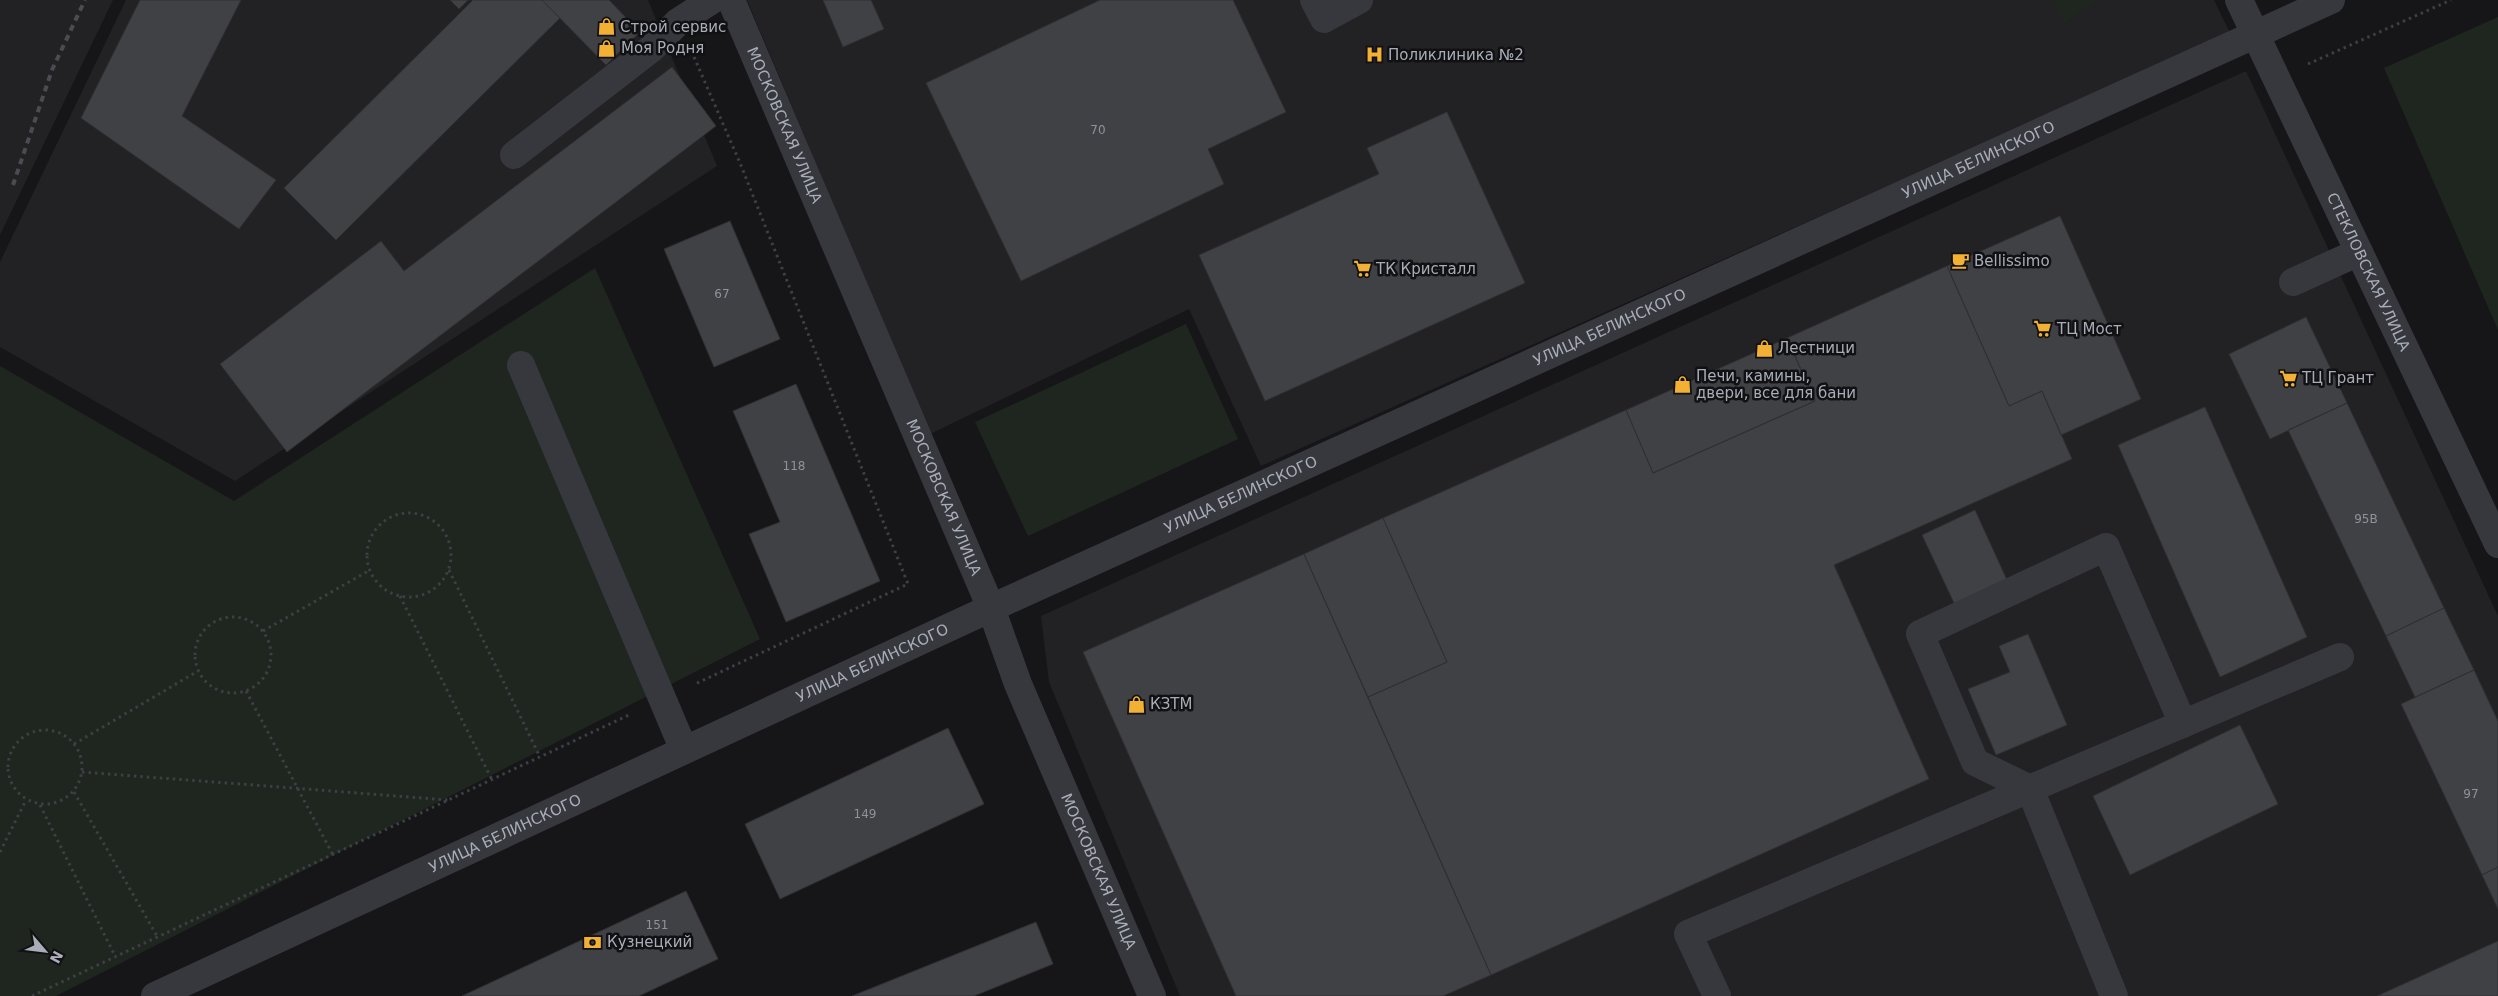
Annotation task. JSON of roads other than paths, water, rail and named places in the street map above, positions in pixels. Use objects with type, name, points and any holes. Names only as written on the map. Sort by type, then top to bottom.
[{"type":"street","points":[[514,155],[651,49],[678,22],[712,0]]},
{"type":"street","name":"МОСКОВСКАЯ УЛИЦА","points":[[731,0],[991,608],[1018,684],[1152,996]]},
{"type":"street","points":[[1314,0],[1324,18],[1359,0]]},
{"type":"street","name":"СТЕКЛОВСКАЯ УЛИЦА","points":[[2240,0],[2498,544]]},
{"type":"street","name":"УЛИЦА БЕЛИНСКОГО","points":[[155,996],[991,608],[2331,0]]},
{"type":"street","points":[[2293,282],[2359,252]]},
{"type":"street","points":[[521,365],[684,750]]},
{"type":"street","points":[[2114,996],[2030,789],[1975,762],[1920,634],[2106,546],[2183,724]]},
{"type":"street","points":[[1717,996],[1688,934],[2340,657]]},
{"type":"railway","points":[[13,185],[52,70],[85,0]]},
{"type":"place","name":"Строй сервис","points":[[606,27]]},
{"type":"place","name":"Моя Родня","points":[[607,48]]},
{"type":"place","name":"Поликлиника №2","points":[[1374,55]]},
{"type":"place","name":"Bellissimo","points":[[1960,261]]},
{"type":"place","name":"ТК Кристалл","points":[[1362,269]]},
{"type":"place","name":"ТЦ Мост","points":[[2043,329]]},
{"type":"place","name":"Лестници","points":[[1764,348]]},
{"type":"place","name":"ТЦ Грант","points":[[2288,378]]},
{"type":"place","name":"Печи, камины, двери, все для бани","points":[[1682,385]]},
{"type":"place","name":"КЗТМ","points":[[1136,704]]},
{"type":"place","name":"Кузнецкий","points":[[593,942]]}]
